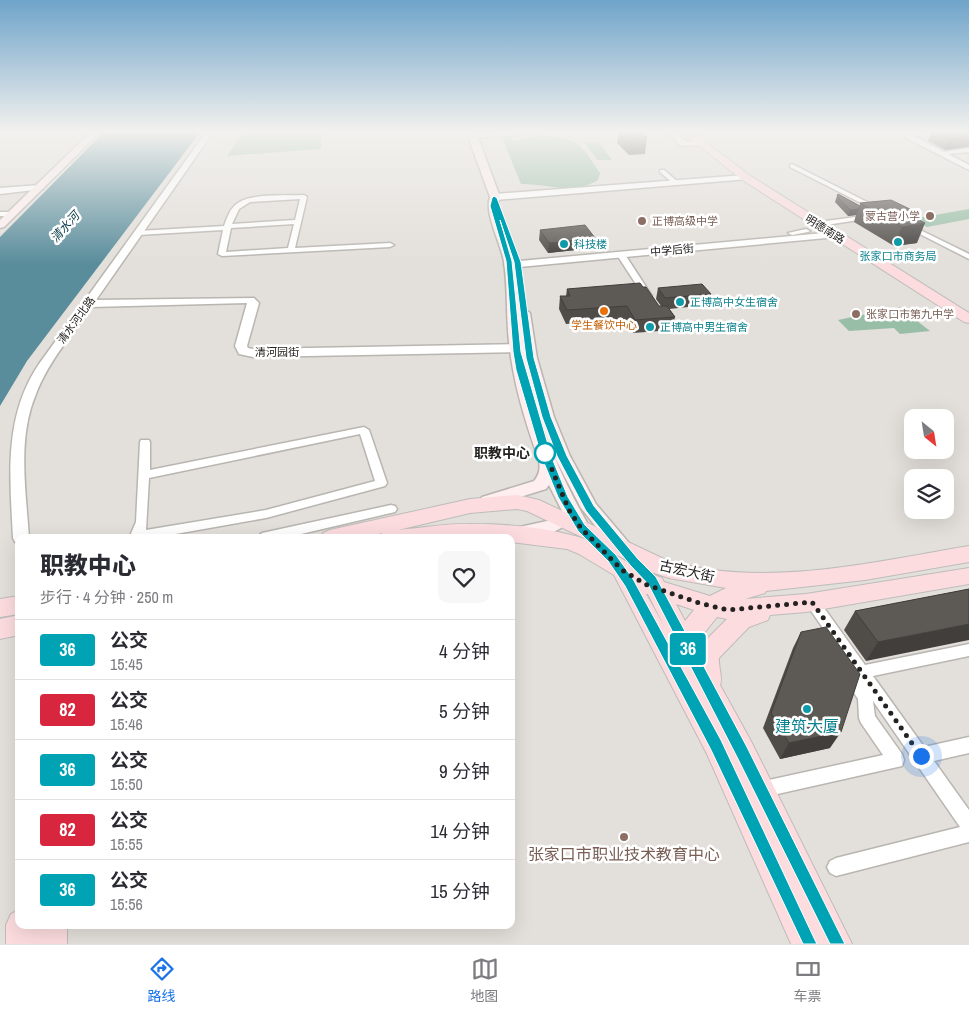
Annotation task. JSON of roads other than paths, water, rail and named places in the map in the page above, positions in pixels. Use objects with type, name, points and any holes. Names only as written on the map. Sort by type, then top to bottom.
[{"type":"main road","points":[[35,187],[47,175]]},
{"type":"main road","points":[[0,225],[4,215],[48,175]]},
{"type":"main road","points":[[486,175],[514,265],[522,348],[520,370],[547,458],[572,520]]},
{"type":"main road","name":"明德南路","points":[[749,175],[969,319]]},
{"type":"main road","name":"明德南路","points":[[745,177],[828,228],[969,309]]},
{"type":"main road","points":[[522,348],[562,456],[583,496],[623,559],[685,686],[750,793],[836,944]]},
{"type":"main road","points":[[348,534],[470,506],[540,485],[546,479],[549,471],[547,458]]},
{"type":"main road","points":[[506,533],[540,530],[572,520],[582,504],[583,496]]},
{"type":"main road","points":[[470,506],[517,502],[532,505],[572,520],[652,580],[712,694],[808,944]]},
{"type":"main road","name":"古宏大街","points":[[437,534],[472,531],[513,534]]},
{"type":"main road","name":"古宏大街","points":[[515,534],[569,542],[623,559],[656,565],[677,572],[744,582],[780,582],[865,572],[969,554]]},
{"type":"main road","name":"古宏大街","points":[[657,589],[712,607],[728,610],[812,602],[969,576]]},
{"type":"main road","points":[[685,686],[679,666],[679,650],[699,619],[720,600],[738,591],[780,582]]},
{"type":"main road","points":[[0,608],[15,606]]},
{"type":"main road","points":[[712,694],[706,669],[707,655],[741,620],[775,607]]},
{"type":"main road","points":[[0,629],[15,626]]},
{"type":"main road","points":[[22,929],[22,944]]},
{"type":"main road","points":[[51,929],[51,944]]},
{"type":"street","name":"清水河北路","points":[[20,534],[17,458],[23,412],[30,391],[43,367],[179,175]]},
{"type":"street","points":[[667,175],[676,183]]},
{"type":"street","points":[[810,175],[882,211],[884,215],[828,228]]},
{"type":"street","points":[[494,198],[745,177]]},
{"type":"street","points":[[0,191],[35,187]]},
{"type":"street","points":[[291,250],[304,197],[243,201],[235,207],[222,254],[390,245]]},
{"type":"street","points":[[138,233],[298,222]]},
{"type":"street","points":[[899,222],[969,257]]},
{"type":"street","name":"中学后街","points":[[514,265],[738,242],[800,234],[828,228]]},
{"type":"street","points":[[714,244],[760,239]]},
{"type":"street","points":[[621,255],[651,301]]},
{"type":"street","name":"清河园街","points":[[88,304],[250,300],[253,303],[241,346],[243,351],[522,348]]},
{"type":"street","points":[[144,474],[364,430],[381,483],[266,514],[152,534]]},
{"type":"street","points":[[137,534],[142,522],[145,442]]},
{"type":"street","points":[[280,534],[391,509]]},
{"type":"street","points":[[266,514],[267,534]]},
{"type":"street","points":[[812,602],[969,825]]},
{"type":"street","points":[[750,793],[896,760],[867,718],[865,697],[818,631],[830,628]]},
{"type":"street","points":[[862,672],[969,650]]},
{"type":"street","points":[[921,756],[969,745]]},
{"type":"street","points":[[836,867],[969,834]]},
{"type":"water","name":"清水河","points":[[61,175],[168,175],[27,361],[0,406],[0,237]]},
{"type":"place","name":"蒙古营小学","points":[[930,216]]},
{"type":"place","name":"正博高级中学","points":[[642,221]]},
{"type":"place","name":"张家口市商务局","points":[[898,242]]},
{"type":"place","name":"科技楼","points":[[564,244]]},
{"type":"place","name":"正博高中女生宿舍","points":[[680,302]]},
{"type":"place","name":"学生餐饮中心","points":[[604,311]]},
{"type":"place","name":"张家口市第九中学","points":[[856,314]]},
{"type":"place","name":"正博高中男生宿舍","points":[[650,327]]},
{"type":"place","name":"职教中心","points":[[545,453]]},
{"type":"place","name":"建筑大厦","points":[[807,709]]},
{"type":"place","name":"张家口市职业技术教育中心","points":[[624,837]]}]
